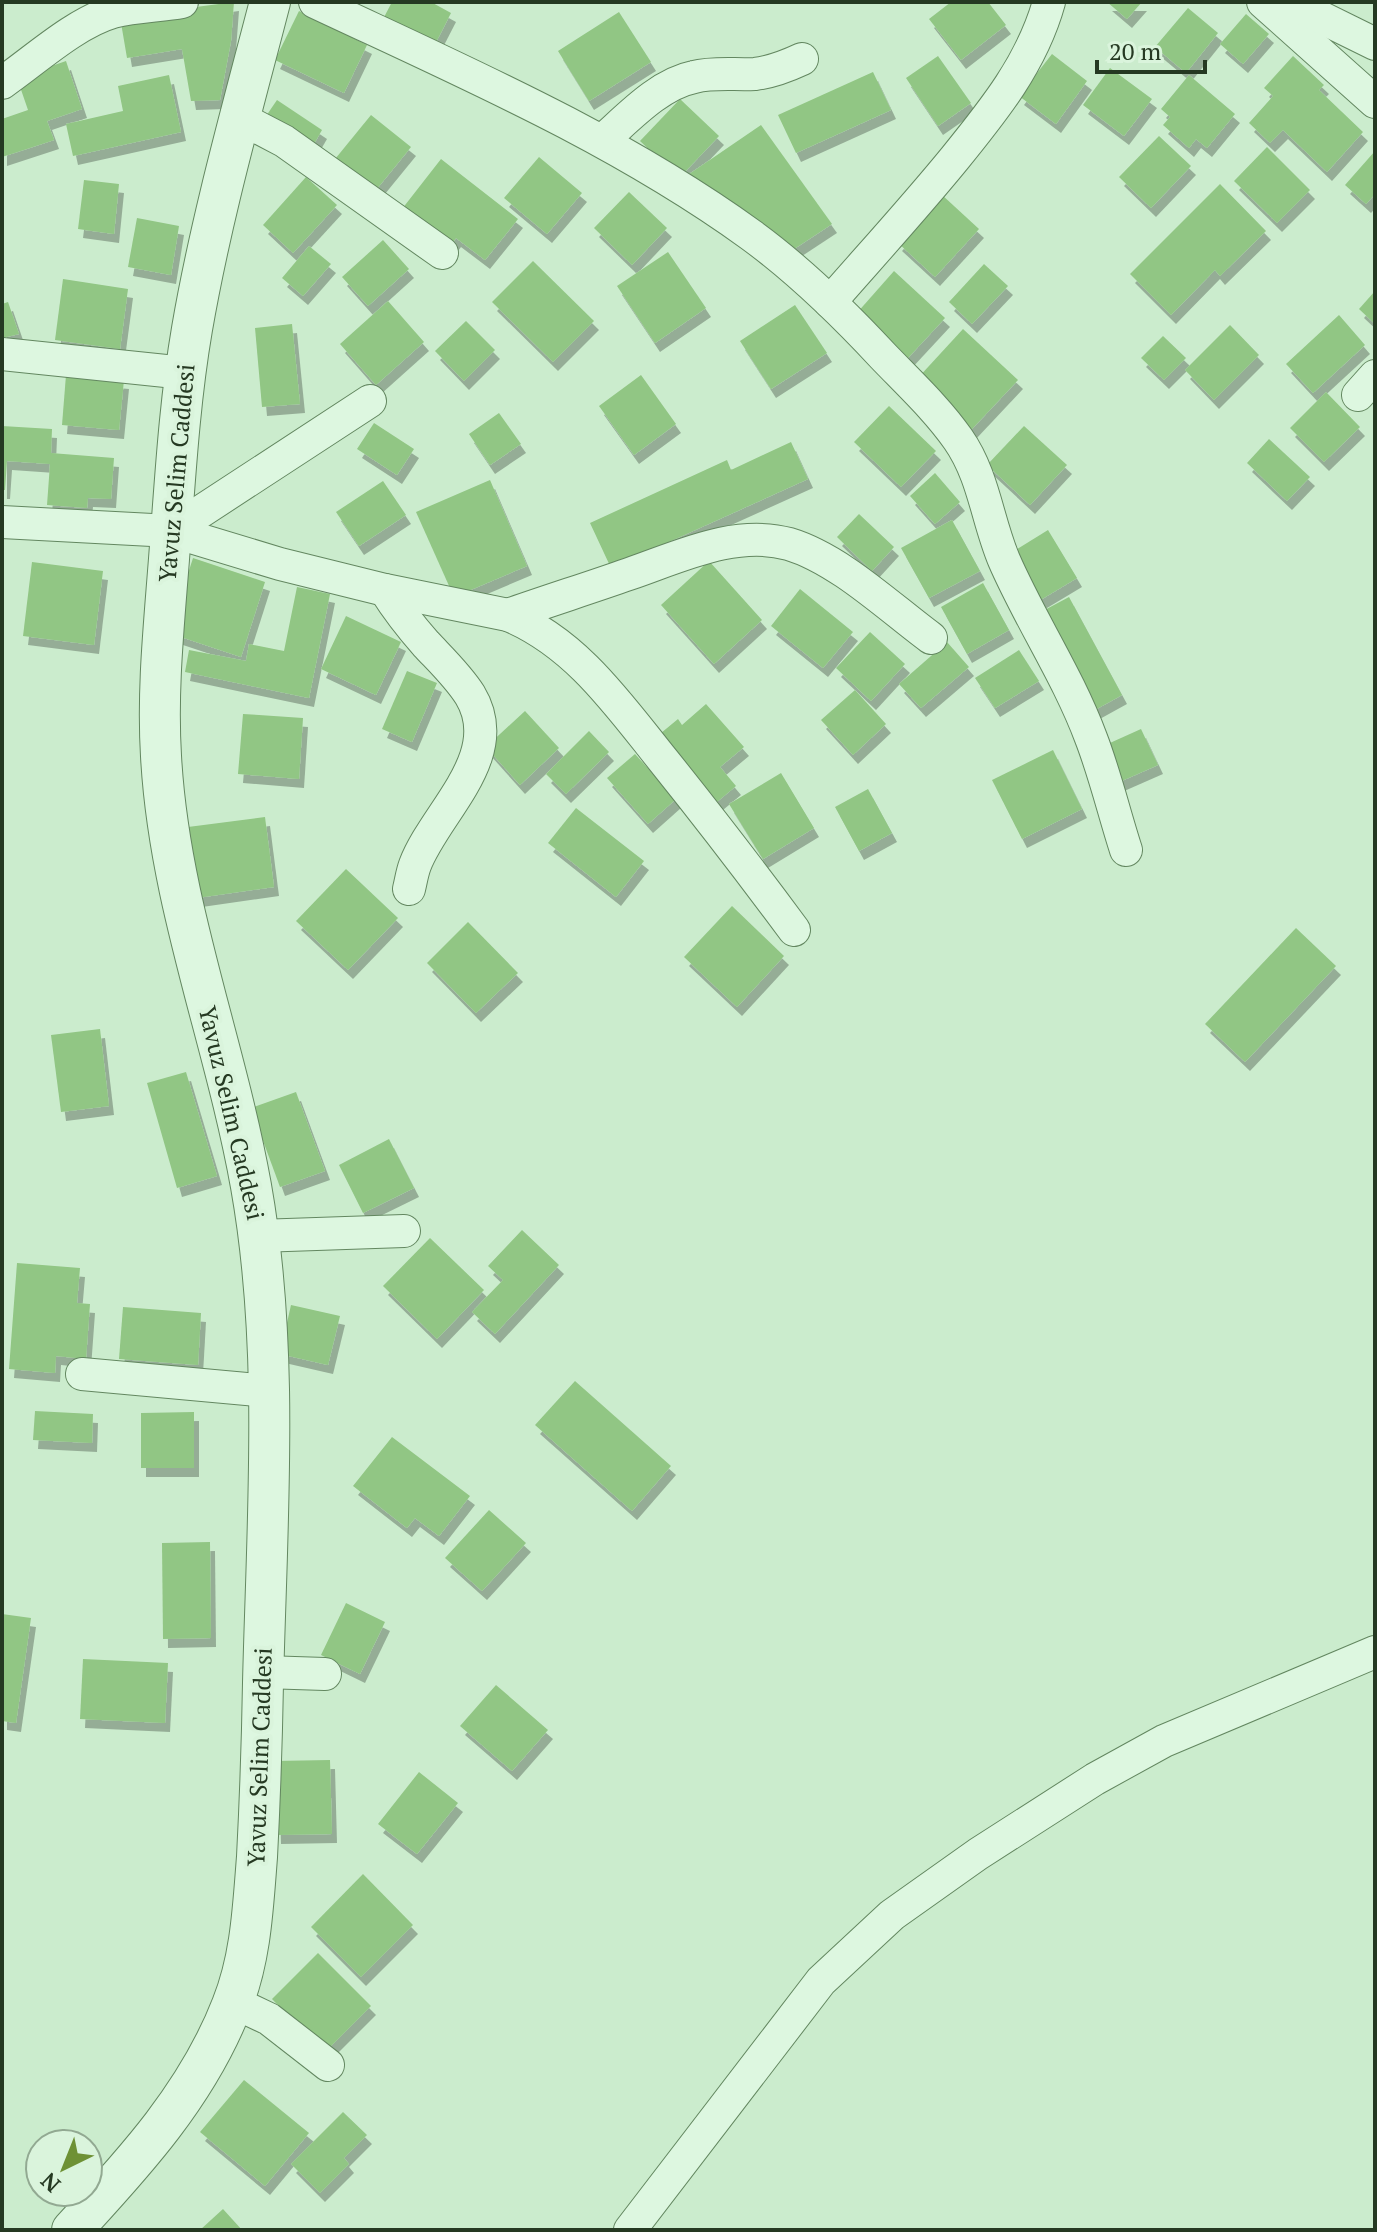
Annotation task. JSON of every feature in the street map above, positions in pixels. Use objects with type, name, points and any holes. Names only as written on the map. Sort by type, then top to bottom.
[{"type":"street","points":[[2,83],[101,16],[182,2]]},
{"type":"street","name":"Yavuz Selim Caddesi","points":[[72,2230],[169,2119],[216,2042],[247,1959],[254,1903],[264,1672],[268,1391],[258,1236],[237,1123],[177,886],[160,749],[160,705],[185,373],[209,243],[270,2]]},
{"type":"street","points":[[315,2],[603,140],[704,202],[753,236],[830,302],[935,411],[959,440],[976,472],[1003,557],[1058,663],[1091,738],[1126,850]]},
{"type":"street","points":[[830,302],[998,106],[1041,31],[1049,2]]},
{"type":"street","points":[[1263,2],[1375,102]]},
{"type":"street","points":[[1278,2],[1308,11],[1375,44]]},
{"type":"street","points":[[603,140],[637,110],[681,80],[696,76],[756,74],[777,70],[802,59]]},
{"type":"street","points":[[240,118],[284,141],[442,253]]},
{"type":"street","points":[[2,354],[185,373]]},
{"type":"street","points":[[171,531],[370,401]]},
{"type":"street","points":[[2,522],[171,531],[280,564],[385,590],[508,615],[554,640],[602,685],[722,833],[794,930]]},
{"type":"street","points":[[508,615],[712,546],[753,539],[791,545],[816,556],[842,571],[931,638]]},
{"type":"street","points":[[385,590],[402,616],[469,692],[479,710],[482,727],[469,772],[415,865],[409,889]]},
{"type":"street","points":[[258,1236],[404,1231]]},
{"type":"street","points":[[82,1374],[268,1391]]},
{"type":"street","points":[[630,2230],[821,1981],[892,1915],[978,1854],[1082,1787],[1164,1741],[1375,1652]]},
{"type":"street","points":[[264,1672],[325,1674]]},
{"type":"street","points":[[233,2002],[252,2009],[287,2031],[328,2065]]},
{"type":"building","points":[[234,2],[231,41],[220,100],[191,101],[182,49],[127,58],[120,17]]},
{"type":"building","points":[[392,2],[431,2],[451,13],[433,48],[382,21]]},
{"type":"building","points":[[951,2],[988,2],[1006,25],[961,60],[929,19]]},
{"type":"building","points":[[1107,2],[1142,2],[1127,19]]},
{"type":"building","points":[[1188,8],[1218,33],[1186,73],[1155,47]]},
{"type":"building","points":[[299,11],[367,45],[344,93],[275,60]]},
{"type":"building","points":[[619,12],[651,62],[589,101],[558,51]]},
{"type":"building","points":[[1246,14],[1269,34],[1243,64],[1220,44]]},
{"type":"building","points":[[1052,54],[1087,81],[1056,124],[1019,96]]},
{"type":"building","points":[[938,56],[971,103],[938,126],[906,78]]},
{"type":"building","points":[[1293,56],[1324,85],[1319,90],[1363,132],[1327,172],[1283,130],[1270,143],[1249,123],[1273,96],[1264,88]]},
{"type":"building","points":[[66,61],[82,109],[47,121],[54,140],[2,157],[2,119],[28,110],[17,78]]},
{"type":"building","points":[[1110,68],[1152,99],[1124,136],[1083,105]]},
{"type":"building","points":[[873,72],[891,110],[796,153],[778,115]]},
{"type":"building","points":[[169,75],[181,132],[73,156],[66,124],[123,111],[118,86]]},
{"type":"building","points":[[1189,75],[1235,114],[1207,148],[1196,139],[1189,148],[1163,125],[1170,117],[1161,109]]},
{"type":"building","points":[[680,99],[719,136],[679,178],[640,141]]},
{"type":"building","points":[[277,100],[322,130],[311,149],[264,119]]},
{"type":"building","points":[[371,115],[411,147],[371,196],[331,164]]},
{"type":"building","points":[[761,125],[832,224],[791,251],[682,179]]},
{"type":"building","points":[[1159,136],[1191,166],[1151,208],[1119,177]]},
{"type":"building","points":[[1267,147],[1310,190],[1277,223],[1234,181]]},
{"type":"building","points":[[1375,151],[1375,194],[1366,204],[1345,185]]},
{"type":"building","points":[[539,157],[582,193],[547,234],[504,198]]},
{"type":"building","points":[[441,159],[518,219],[485,260],[456,238],[450,246],[402,209]]},
{"type":"building","points":[[306,177],[337,205],[293,253],[263,225]]},
{"type":"building","points":[[84,180],[119,184],[114,234],[78,229]]},
{"type":"building","points":[[1220,184],[1266,231],[1220,276],[1215,270],[1171,315],[1130,274]]},
{"type":"building","points":[[629,192],[667,228],[632,265],[594,228]]},
{"type":"building","points":[[941,194],[979,229],[935,277],[897,242]]},
{"type":"building","points":[[137,218],[179,226],[171,275],[128,267]]},
{"type":"building","points":[[383,240],[409,269],[368,306],[342,277]]},
{"type":"building","points":[[309,246],[331,264],[303,296],[282,278]]},
{"type":"building","points":[[668,252],[706,308],[655,343],[617,286]]},
{"type":"building","points":[[533,261],[594,321],[553,362],[492,302]]},
{"type":"building","points":[[984,264],[1008,286],[972,324],[949,302]]},
{"type":"building","points":[[894,271],[945,318],[906,360],[856,314]]},
{"type":"building","points":[[63,279],[128,289],[120,349],[55,340]]},
{"type":"building","points":[[1375,291],[1375,324],[1359,309]]},
{"type":"building","points":[[388,301],[424,342],[376,385],[340,344]]},
{"type":"building","points":[[8,302],[19,334],[2,338],[2,304]]},
{"type":"building","points":[[795,305],[827,353],[771,389],[740,341]]},
{"type":"building","points":[[1339,315],[1365,345],[1313,393],[1286,364]]},
{"type":"building","points":[[466,321],[495,350],[464,381],[435,351]]},
{"type":"building","points":[[292,324],[300,404],[262,407],[255,328]]},
{"type":"building","points":[[1230,325],[1259,355],[1214,400],[1185,370]]},
{"type":"building","points":[[963,329],[1018,380],[971,430],[917,379]]},
{"type":"building","points":[[1163,336],[1186,358],[1164,380],[1141,358]]},
{"type":"building","points":[[66,375],[124,380],[119,430],[62,425]]},
{"type":"building","points":[[641,375],[676,424],[634,455],[599,406]]},
{"type":"building","points":[[1326,392],[1360,427],[1324,462],[1290,428]]},
{"type":"building","points":[[889,406],[936,451],[901,487],[854,442]]},
{"type":"building","points":[[499,413],[521,444],[490,465],[469,434]]},
{"type":"building","points":[[374,423],[414,449],[397,475],[357,449]]},
{"type":"building","points":[[2,426],[52,429],[51,453],[114,458],[111,499],[88,498],[87,508],[47,505],[50,464],[7,461],[5,490],[2,490]]},
{"type":"building","points":[[1024,426],[1067,465],[1030,505],[987,465]]},
{"type":"building","points":[[1269,439],[1310,477],[1287,501],[1247,463]]},
{"type":"building","points":[[791,442],[808,479],[611,568],[590,523],[727,460],[731,470]]},
{"type":"building","points":[[935,473],[960,502],[935,524],[910,496]]},
{"type":"building","points":[[490,480],[527,566],[454,597],[416,512]]},
{"type":"building","points":[[383,481],[406,515],[359,546],[336,512]]},
{"type":"building","points":[[859,514],[894,547],[872,571],[837,537]]},
{"type":"building","points":[[952,520],[980,571],[929,598],[901,548]]},
{"type":"building","points":[[1048,530],[1077,578],[1037,602],[1009,554]]},
{"type":"building","points":[[193,558],[265,582],[241,657],[169,633]]},
{"type":"building","points":[[709,561],[762,620],[714,664],[661,605]]},
{"type":"building","points":[[32,562],[103,571],[94,645],[23,636]]},
{"type":"building","points":[[983,583],[1009,630],[967,654],[941,607]]},
{"type":"building","points":[[297,587],[330,594],[309,698],[185,672],[189,650],[246,661],[249,644],[284,651]]},
{"type":"building","points":[[800,589],[853,632],[823,668],[771,626]]},
{"type":"building","points":[[1069,597],[1122,695],[1093,711],[1039,613]]},
{"type":"building","points":[[346,616],[401,642],[376,695],[321,669]]},
{"type":"building","points":[[870,632],[905,664],[871,701],[836,668]]},
{"type":"building","points":[[947,642],[969,667],[921,708],[899,684]]},
{"type":"building","points":[[1019,650],[1039,681],[995,708],[975,678]]},
{"type":"building","points":[[407,671],[437,683],[412,742],[382,729]]},
{"type":"building","points":[[855,690],[886,724],[853,755],[821,720]]},
{"type":"building","points":[[706,704],[744,747],[720,767],[736,786],[712,806],[655,738],[678,719],[682,725]]},
{"type":"building","points":[[525,711],[559,748],[520,785],[486,747]]},
{"type":"building","points":[[243,714],[303,718],[299,779],[238,774]]},
{"type":"building","points":[[1141,729],[1158,765],[1117,783],[1101,747]]},
{"type":"building","points":[[589,731],[609,752],[566,794],[546,774]]},
{"type":"building","points":[[1053,750],[1082,809],[1022,839],[992,780]]},
{"type":"building","points":[[635,754],[676,799],[648,824],[607,778]]},
{"type":"building","points":[[781,773],[814,828],[763,859],[729,804]]},
{"type":"building","points":[[868,789],[892,833],[859,851],[835,807]]},
{"type":"building","points":[[576,808],[644,861],[616,897],[548,843]]},
{"type":"building","points":[[265,817],[274,887],[197,898],[188,827]]},
{"type":"building","points":[[346,869],[398,918],[348,970],[296,921]]},
{"type":"building","points":[[732,906],[784,956],[737,1007],[684,957]]},
{"type":"building","points":[[468,922],[518,973],[476,1013],[427,963]]},
{"type":"building","points":[[1296,928],[1336,966],[1245,1062],[1205,1024]]},
{"type":"building","points":[[100,1029],[109,1106],[61,1112],[51,1035]]},
{"type":"building","points":[[186,1072],[217,1176],[177,1188],[147,1083]]},
{"type":"building","points":[[296,1092],[325,1171],[280,1187],[251,1108]]},
{"type":"building","points":[[389,1139],[414,1188],[363,1213],[339,1165]]},
{"type":"building","points":[[522,1230],[559,1265],[495,1334],[472,1312],[503,1280],[488,1266]]},
{"type":"building","points":[[430,1238],[484,1290],[437,1339],[383,1286]]},
{"type":"building","points":[[17,1263],[80,1268],[77,1303],[90,1304],[86,1359],[56,1356],[55,1373],[9,1369]]},
{"type":"building","points":[[291,1305],[340,1316],[328,1365],[280,1354]]},
{"type":"building","points":[[123,1307],[201,1313],[198,1365],[119,1359]]},
{"type":"building","points":[[575,1381],[671,1466],[632,1511],[535,1425]]},
{"type":"building","points":[[35,1411],[93,1414],[92,1443],[33,1440]]},
{"type":"building","points":[[194,1412],[194,1468],[141,1468],[141,1413]]},
{"type":"building","points":[[392,1437],[470,1496],[439,1536],[415,1518],[407,1528],[353,1486]]},
{"type":"building","points":[[489,1510],[526,1543],[482,1591],[445,1558]]},
{"type":"building","points":[[210,1542],[211,1638],[163,1639],[162,1543]]},
{"type":"building","points":[[346,1603],[385,1622],[360,1674],[321,1655]]},
{"type":"building","points":[[2,1614],[31,1618],[16,1723],[2,1721]]},
{"type":"building","points":[[83,1659],[168,1663],[165,1723],[80,1719]]},
{"type":"building","points":[[496,1685],[548,1730],[512,1771],[460,1726]]},
{"type":"building","points":[[330,1760],[332,1834],[276,1835],[274,1761]]},
{"type":"building","points":[[419,1772],[458,1803],[417,1854],[378,1824]]},
{"type":"building","points":[[363,1874],[413,1925],[361,1977],[311,1927]]},
{"type":"building","points":[[318,1953],[371,2006],[324,2053],[272,1999]]},
{"type":"building","points":[[244,2080],[309,2133],[265,2186],[200,2132]]},
{"type":"building","points":[[343,2112],[367,2135],[344,2158],[349,2164],[320,2193],[291,2164]]},
{"type":"building","points":[[223,2209],[242,2230],[200,2230]]}]
